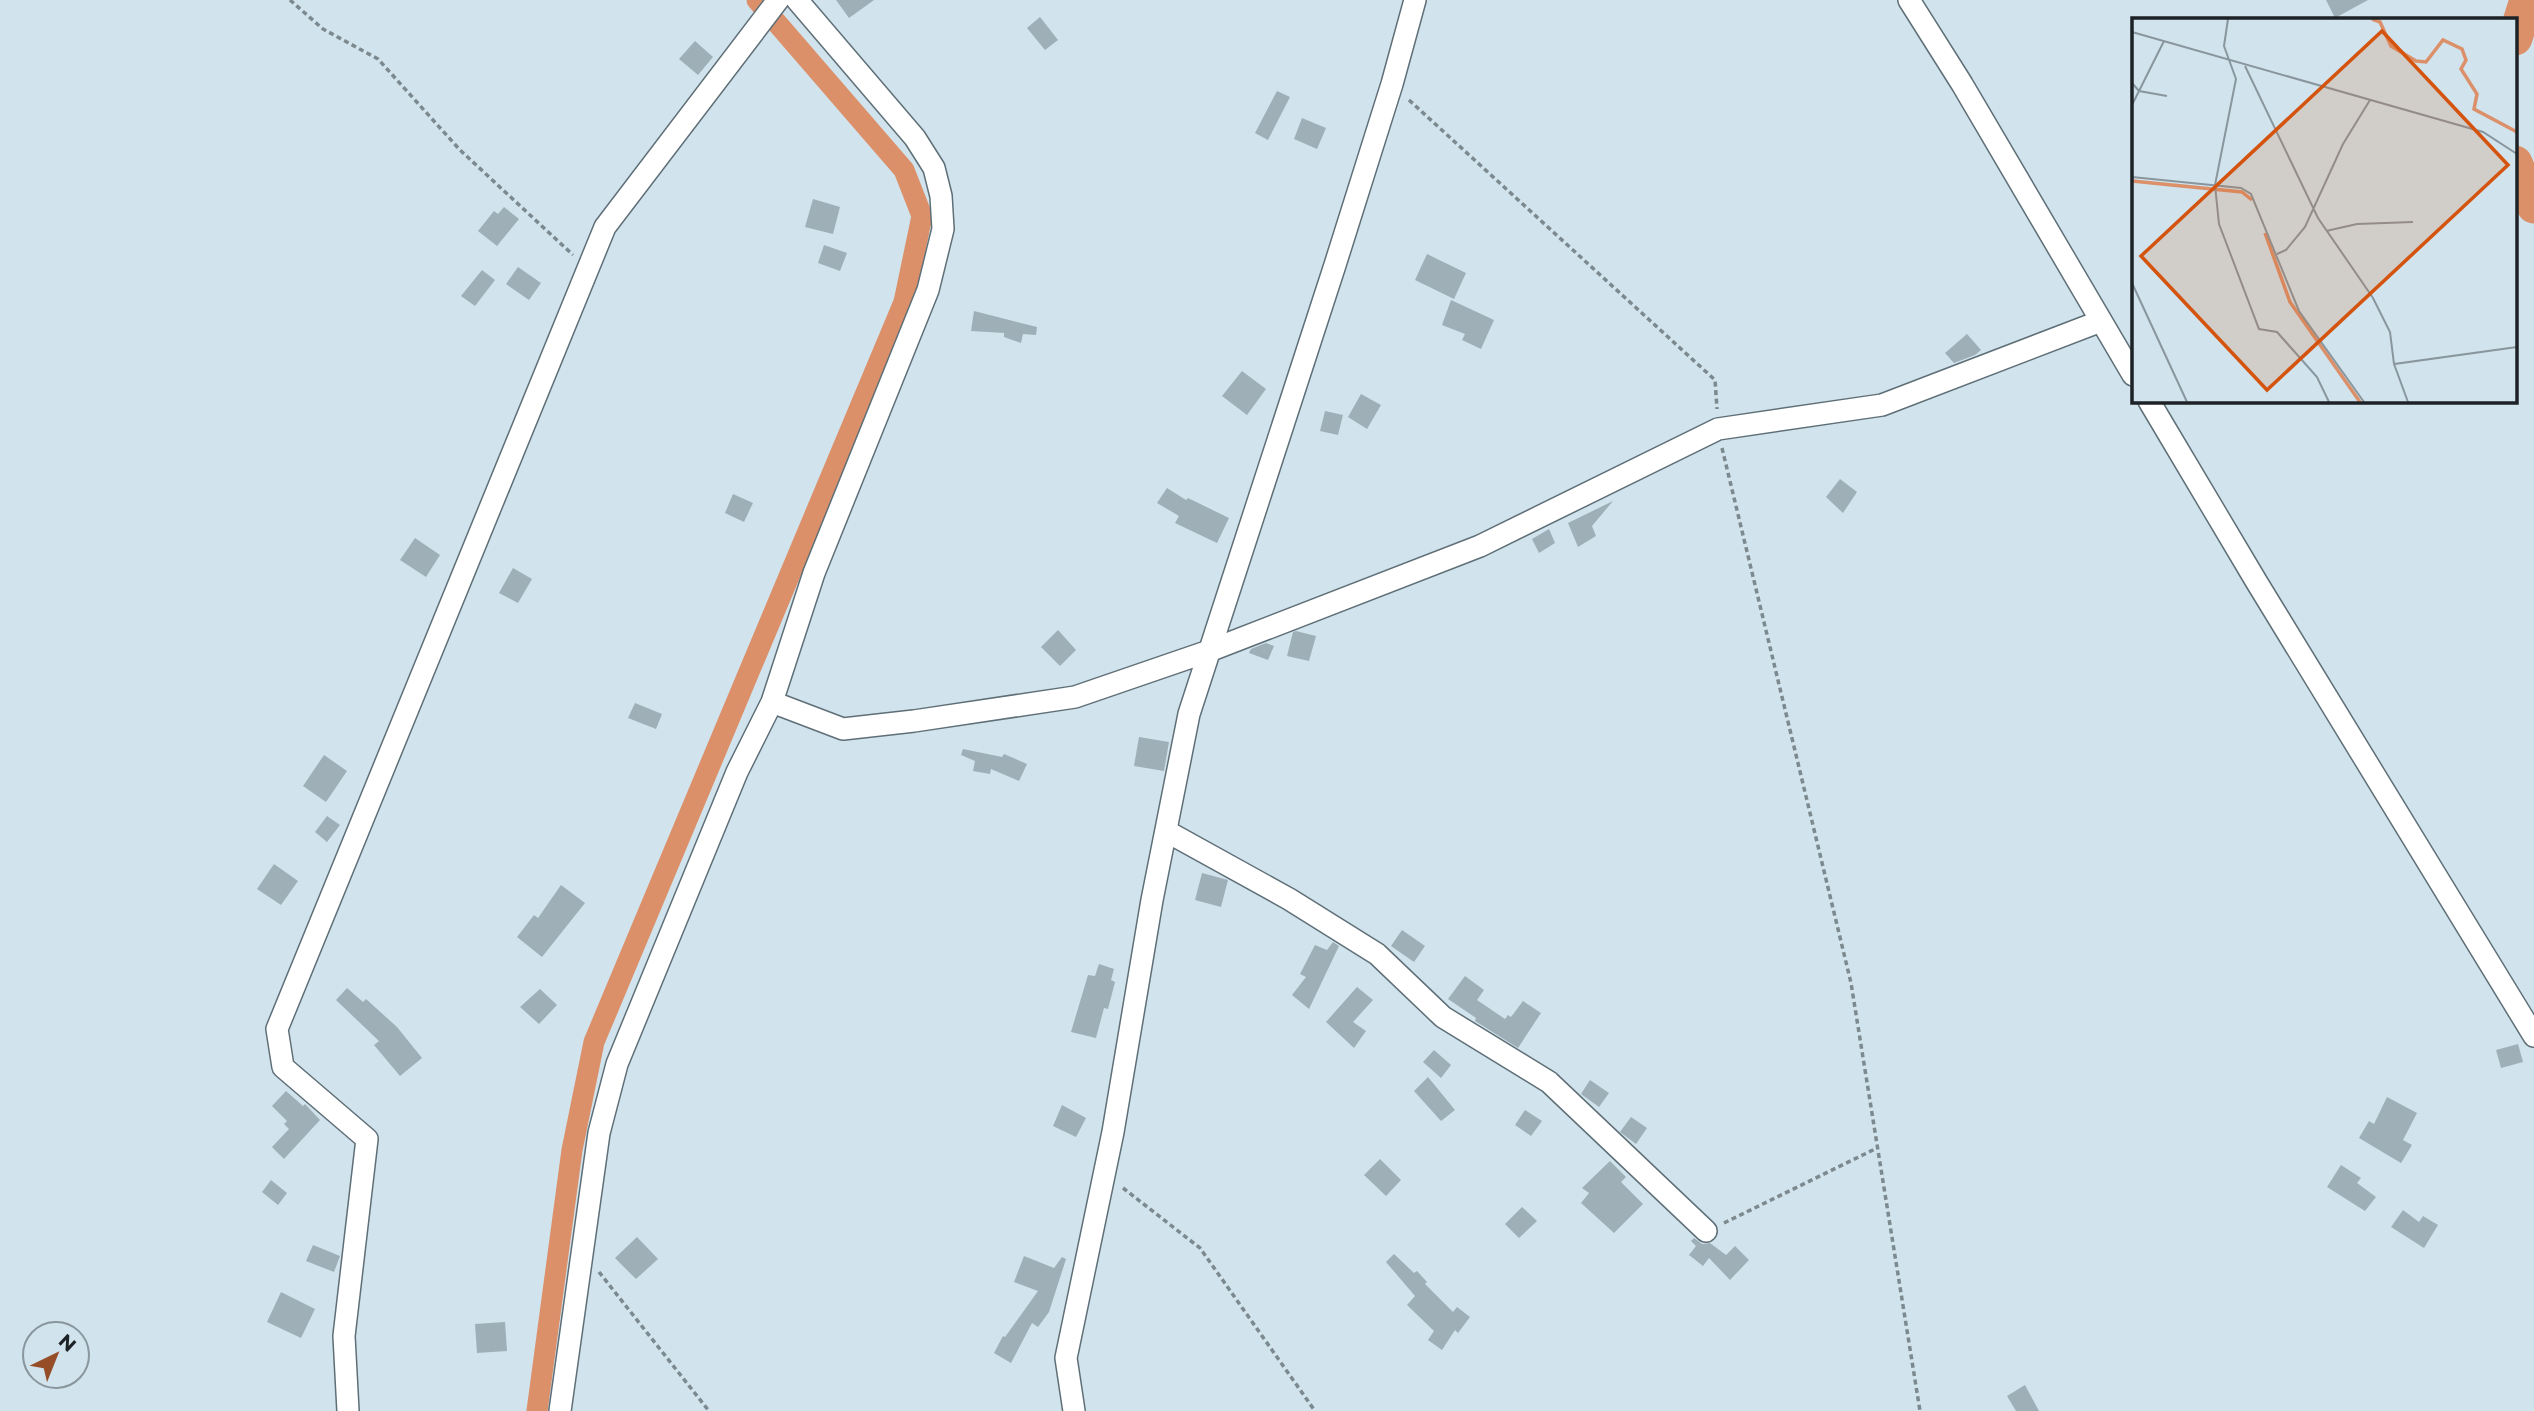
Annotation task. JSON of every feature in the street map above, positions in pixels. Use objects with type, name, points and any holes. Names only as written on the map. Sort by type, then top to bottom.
[{"type":"street","points":[[348,1411],[344,1336],[367,1139],[283,1067],[276,1030],[605,227],[778,0]]},
{"type":"street","points":[[560,1411],[599,1133],[617,1065],[737,772],[772,702],[814,573],[928,290],[943,229],[941,196],[934,168],[928,158],[915,138],[797,0]]},
{"type":"street","points":[[1074,1411],[1066,1358],[1105,1174],[1189,715],[1392,84],[1415,0]]},
{"type":"street","points":[[1909,0],[1962,84],[2132,373]]},
{"type":"street","points":[[772,702],[843,729],[1075,697],[1209,651],[1480,546],[1718,429],[1882,405],[2101,321]]},
{"type":"street","points":[[2150,402],[2534,1036]]},
{"type":"street","points":[[1166,831],[1289,899],[1377,954],[1443,1017],[1549,1082],[1706,1231]]},
{"type":"path","points":[[290,0],[323,29],[378,59],[460,150],[529,217],[588,268]]},
{"type":"path","points":[[1392,84],[1715,380],[1718,429],[1851,983],[1920,1411]]},
{"type":"path","points":[[1706,1231],[1789,1193],[1877,1147]]},
{"type":"path","points":[[1105,1174],[1200,1248],[1315,1411]]},
{"type":"path","points":[[582,1251],[709,1411]]},
{"type":"building","points":[[836,0],[874,0],[849,18]]},
{"type":"building","points":[[2326,0],[2368,0],[2335,18]]},
{"type":"building","points":[[1040,17],[1058,40],[1045,50],[1027,28]]},
{"type":"building","points":[[695,41],[713,57],[698,75],[679,59]]},
{"type":"building","points":[[1277,91],[1290,97],[1268,140],[1255,133]]},
{"type":"building","points":[[1302,118],[1326,128],[1317,149],[1294,139]]},
{"type":"building","points":[[813,199],[840,207],[833,234],[805,227]]},
{"type":"building","points":[[504,207],[519,219],[497,246],[478,231],[494,211],[498,214]]},
{"type":"building","points":[[824,245],[847,253],[840,271],[818,263]]},
{"type":"building","points":[[1427,254],[1466,273],[1454,299],[1415,280]]},
{"type":"building","points":[[518,267],[541,283],[529,300],[506,284]]},
{"type":"building","points":[[482,270],[495,280],[475,306],[461,296]]},
{"type":"building","points":[[1451,300],[1494,320],[1481,349],[1462,340],[1465,334],[1442,325]]},
{"type":"building","points":[[974,311],[1037,327],[1036,335],[1023,334],[1021,343],[1004,337],[1004,333],[971,331]]},
{"type":"building","points":[[1967,334],[1981,350],[1954,363],[1945,353]]},
{"type":"building","points":[[1242,371],[1266,389],[1247,415],[1222,396]]},
{"type":"building","points":[[1361,394],[1381,405],[1367,429],[1348,417]]},
{"type":"building","points":[[1325,411],[1343,415],[1338,435],[1320,431]]},
{"type":"building","points":[[1840,479],[1857,492],[1843,513],[1826,497]]},
{"type":"building","points":[[1167,488],[1186,500],[1188,498],[1229,518],[1217,543],[1175,523],[1179,516],[1157,503]]},
{"type":"building","points":[[733,494],[753,503],[744,522],[725,513]]},
{"type":"building","points":[[1613,501],[1592,526],[1596,536],[1578,547],[1568,523]]},
{"type":"building","points":[[1549,529],[1555,543],[1539,553],[1532,539]]},
{"type":"building","points":[[415,538],[440,555],[426,577],[400,560]]},
{"type":"building","points":[[513,568],[532,579],[518,603],[499,593]]},
{"type":"building","points":[[1058,630],[1076,650],[1060,666],[1041,647]]},
{"type":"building","points":[[1293,632],[1316,636],[1309,661],[1287,656]]},
{"type":"building","points":[[1266,643],[1274,646],[1268,660],[1249,653],[1251,649]]},
{"type":"building","points":[[635,703],[662,714],[656,729],[628,718]]},
{"type":"building","points":[[1139,737],[1169,742],[1164,771],[1134,766]]},
{"type":"building","points":[[963,749],[1002,757],[1004,754],[1027,764],[1019,781],[991,769],[990,774],[973,771],[975,761],[961,755]]},
{"type":"building","points":[[324,755],[347,771],[326,802],[303,786]]},
{"type":"building","points":[[327,816],[340,825],[327,842],[315,832]]},
{"type":"building","points":[[274,864],[298,881],[281,905],[257,889]]},
{"type":"building","points":[[1202,873],[1228,880],[1221,907],[1195,900]]},
{"type":"building","points":[[561,885],[585,903],[542,957],[517,937],[534,915],[538,918]]},
{"type":"building","points":[[1402,930],[1425,946],[1414,962],[1391,946]]},
{"type":"building","points":[[1333,942],[1339,946],[1309,1009],[1292,995],[1306,977],[1300,974],[1315,945],[1327,950]]},
{"type":"building","points":[[1099,964],[1114,969],[1111,980],[1115,982],[1096,1038],[1071,1032],[1088,975],[1095,976]]},
{"type":"building","points":[[1465,976],[1484,990],[1477,1000],[1505,1019],[1508,1015],[1511,1017],[1523,1001],[1541,1013],[1518,1048],[1475,1021],[1476,1018],[1448,999]]},
{"type":"building","points":[[1357,987],[1373,1000],[1353,1022],[1366,1031],[1354,1048],[1326,1022]]},
{"type":"building","points":[[347,988],[363,1002],[366,999],[397,1027],[422,1058],[400,1076],[374,1045],[379,1041],[336,1000]]},
{"type":"building","points":[[540,989],[557,1005],[539,1024],[520,1007]]},
{"type":"building","points":[[2518,1044],[2523,1062],[2501,1068],[2496,1050]]},
{"type":"building","points":[[1434,1050],[1451,1065],[1441,1078],[1423,1062]]},
{"type":"building","points":[[1428,1077],[1455,1110],[1441,1121],[1414,1091]]},
{"type":"building","points":[[1590,1080],[1609,1093],[1599,1107],[1581,1094]]},
{"type":"building","points":[[286,1091],[303,1106],[305,1104],[320,1120],[284,1159],[272,1147],[289,1129],[284,1124],[287,1121],[272,1106]]},
{"type":"building","points":[[2387,1097],[2417,1113],[2403,1140],[2412,1145],[2401,1163],[2359,1138],[2369,1121],[2374,1124]]},
{"type":"building","points":[[1062,1105],[1086,1118],[1076,1137],[1053,1126]]},
{"type":"building","points":[[1525,1110],[1542,1121],[1531,1136],[1515,1125]]},
{"type":"building","points":[[1631,1117],[1647,1128],[1636,1144],[1620,1132]]},
{"type":"building","points":[[1380,1159],[1401,1180],[1386,1196],[1364,1175]]},
{"type":"building","points":[[1610,1161],[1626,1177],[1621,1182],[1643,1204],[1614,1233],[1581,1203],[1589,1193],[1582,1188]]},
{"type":"building","points":[[2341,1165],[2361,1178],[2357,1183],[2376,1197],[2365,1211],[2327,1187]]},
{"type":"building","points":[[271,1180],[287,1193],[278,1205],[262,1192]]},
{"type":"building","points":[[1522,1207],[1537,1221],[1519,1238],[1505,1224]]},
{"type":"building","points":[[2403,1210],[2419,1222],[2423,1216],[2438,1225],[2424,1248],[2391,1227]]},
{"type":"building","points":[[637,1237],[658,1259],[636,1279],[615,1258]]},
{"type":"building","points":[[1694,1238],[1702,1244],[1710,1243],[1726,1255],[1735,1246],[1749,1260],[1730,1280],[1709,1258],[1703,1266],[1689,1255],[1696,1246],[1691,1241]]},
{"type":"building","points":[[313,1245],[340,1256],[334,1272],[306,1261]]},
{"type":"building","points":[[1394,1254],[1414,1273],[1417,1271],[1427,1282],[1425,1284],[1453,1312],[1457,1307],[1470,1317],[1458,1333],[1455,1330],[1442,1350],[1428,1340],[1434,1331],[1407,1305],[1415,1296],[1386,1262]]},
{"type":"building","points":[[1024,1256],[1054,1268],[1062,1257],[1066,1259],[1049,1312],[1038,1327],[1032,1323],[1011,1363],[994,1353],[1003,1336],[1005,1337],[1038,1291],[1014,1282]]},
{"type":"building","points":[[281,1292],[315,1309],[301,1338],[267,1322]]},
{"type":"building","points":[[505,1322],[507,1351],[477,1353],[475,1324]]},
{"type":"building","points":[[2025,1385],[2039,1411],[2016,1411],[2007,1396]]},
{"type":"waterway","points":[[537,1411],[572,1150],[594,1042],[904,302],[922,216],[904,170],[757,0]]},
{"type":"waterway","points":[[2516,35],[2527,0]]},
{"type":"waterway","points":[[2516,165],[2534,206]]}]
